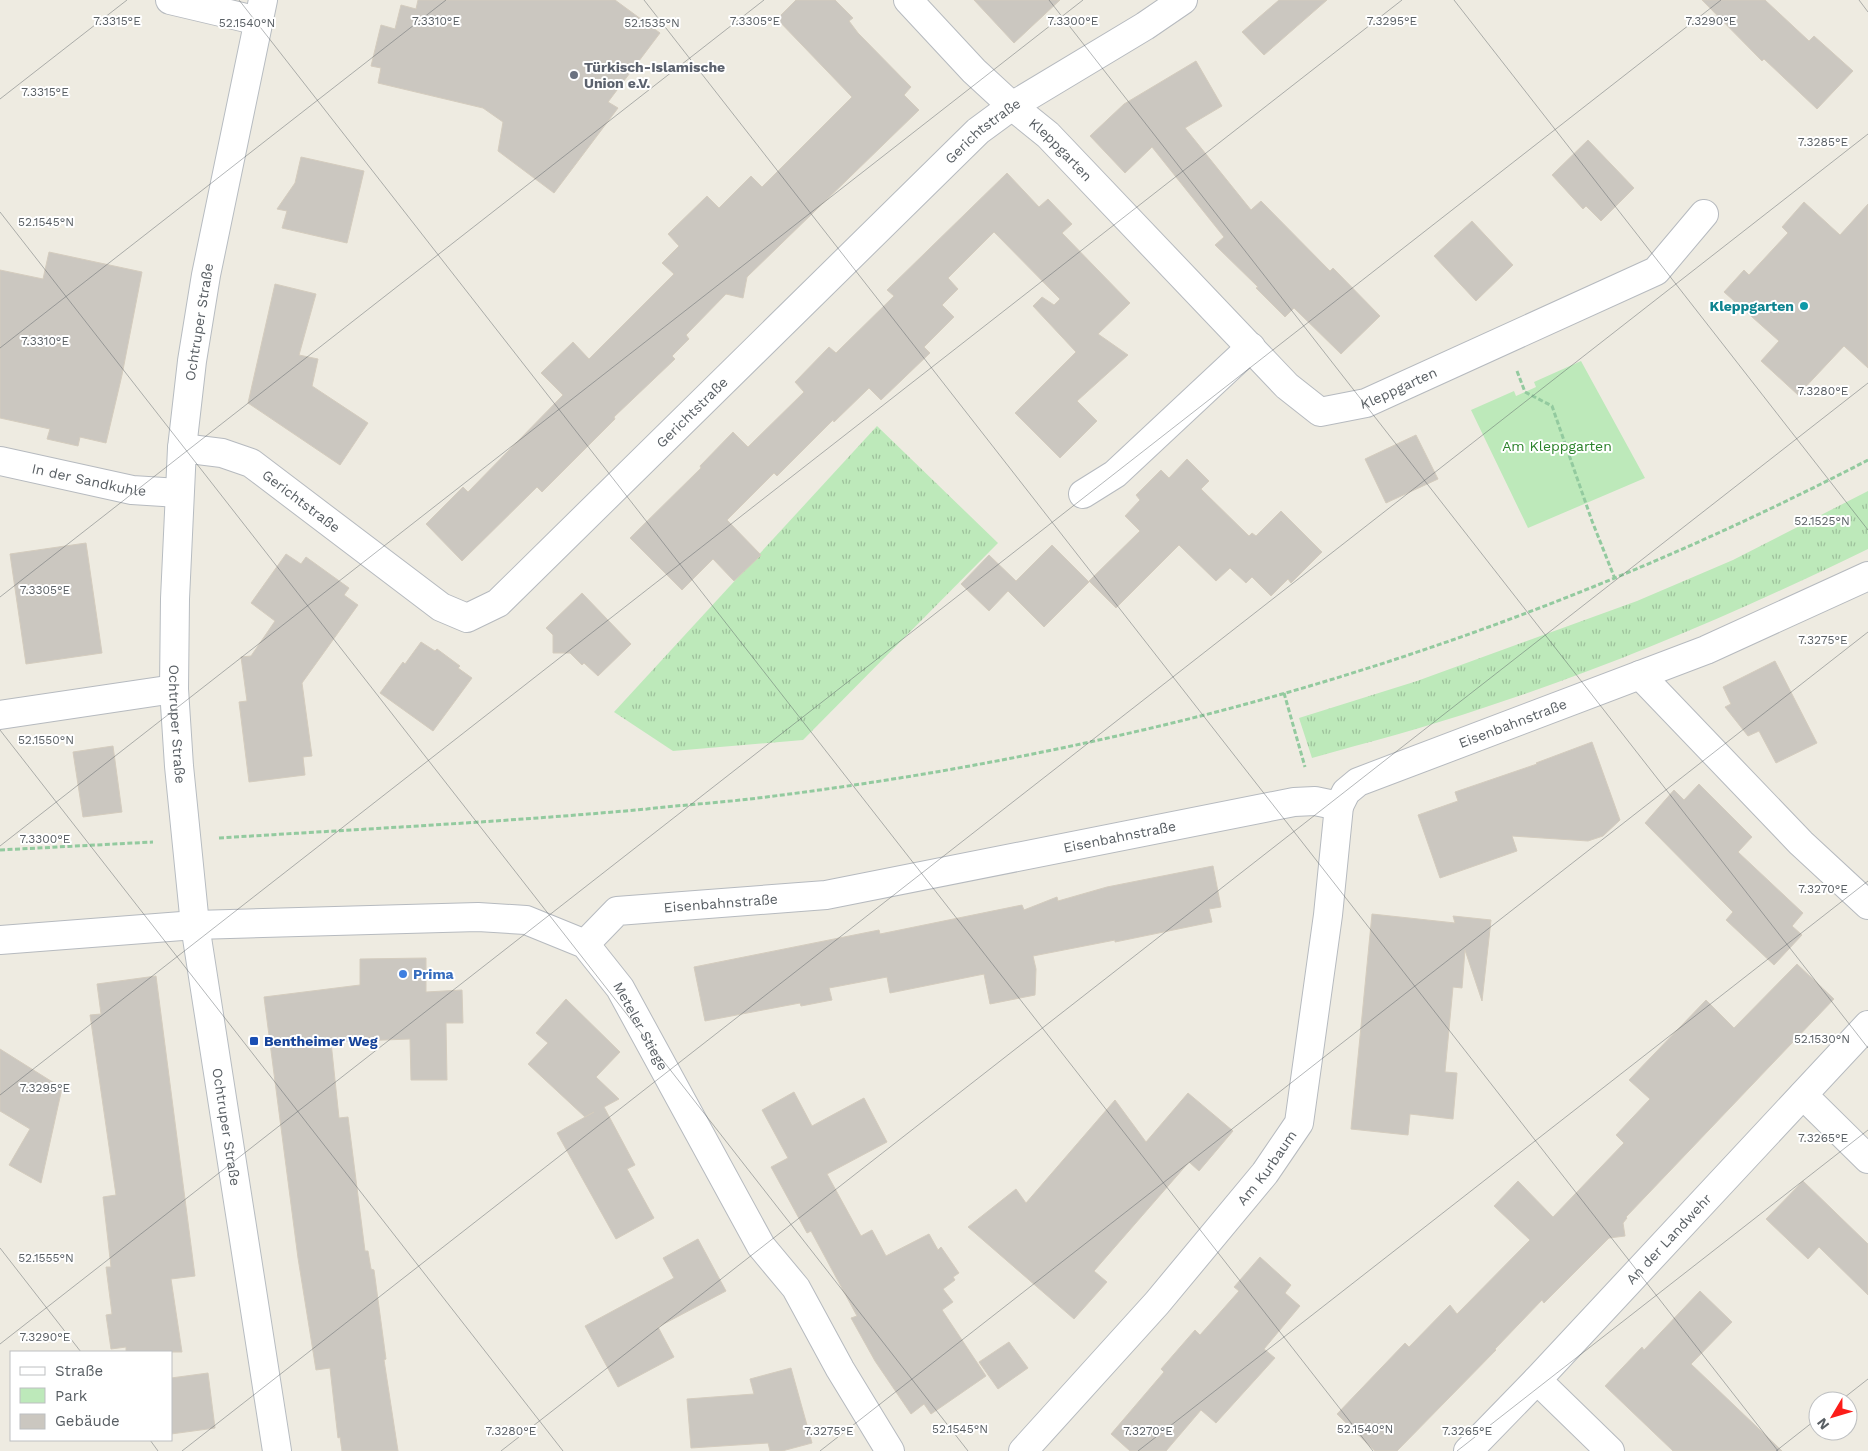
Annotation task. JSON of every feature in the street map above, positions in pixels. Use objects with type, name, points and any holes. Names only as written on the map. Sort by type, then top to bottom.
[{"type":"street","points":[[170,0],[261,10]]},
{"type":"street","name":"Kleppgarten","points":[[908,0],[974,71],[1012,106],[1048,135],[1286,386],[1320,412],[1366,403],[1656,271],[1704,214]]},
{"type":"street","name":"Gerichtstraße","points":[[182,448],[222,453],[251,463],[441,607],[467,618],[498,603],[978,131],[1012,106],[1145,26],[1183,0]]},
{"type":"street","name":"Ochtruper Straße","points":[[261,10],[206,275],[192,362],[182,448],[175,599],[174,689],[195,925],[277,1451]]},
{"type":"street","points":[[1083,494],[1115,474],[1251,347]]},
{"type":"street","name":"In der Sandkuhle","points":[[0,461],[132,490],[180,493]]},
{"type":"street","name":"Eisenbahnstraße","points":[[585,944],[617,910],[826,895],[1294,802],[1315,801],[1338,806],[1346,792],[1358,782],[1706,650],[1868,576]]},
{"type":"street","points":[[1640,675],[1801,842],[1868,905]]},
{"type":"street","points":[[0,716],[174,689]]},
{"type":"street","name":"Am Kurbaum","points":[[1023,1451],[1157,1303],[1265,1173],[1299,1123],[1328,915],[1338,806]]},
{"type":"street","name":"Meteler Stiege","points":[[195,925],[478,917],[526,920],[585,944],[620,988],[761,1246],[796,1288],[840,1368],[890,1451]]},
{"type":"street","points":[[0,940],[195,925]]},
{"type":"street","name":"An der Landwehr","points":[[1468,1451],[1537,1380],[1868,1025]]},
{"type":"street","points":[[1803,1095],[1868,1159]]},
{"type":"street","points":[[1537,1380],[1610,1451]]},
{"type":"path","points":[[1504,341],[1525,392],[1552,406],[1614,579]]},
{"type":"path","points":[[0,850],[561,816],[749,799],[1025,755],[1149,729],[1284,693],[1437,645],[1614,579],[1722,532],[1868,460]]},
{"type":"path","points":[[1284,693],[1303,761]]},
{"type":"green space","name":"Am Kleppgarten","points":[[1581,361],[1645,478],[1528,528],[1471,410],[1514,391],[1516,396],[1536,387],[1534,382]]},
{"type":"green space","points":[[877,426],[998,543],[803,740],[673,751],[614,712]]},
{"type":"green space","points":[[1868,491],[1868,549],[1726,615],[1581,674],[1462,715],[1312,758],[1299,718],[1417,681],[1637,601],[1733,560]]},
{"type":"building","points":[[418,0],[615,0],[660,33],[608,102],[618,108],[554,193],[498,151],[503,122],[483,108],[378,83],[381,68],[371,66],[381,25],[395,29],[401,5],[416,9]]},
{"type":"building","points":[[796,0],[835,0],[853,18],[849,21],[858,33],[911,87],[904,95],[919,110],[747,277],[743,298],[726,294],[686,335],[689,339],[672,356],[675,359],[614,417],[615,419],[542,492],[537,487],[462,561],[426,524],[463,487],[468,492],[563,395],[541,373],[573,342],[589,359],[674,274],[662,263],[679,246],[668,234],[707,196],[719,208],[751,176],[762,187],[852,97],[777,19]]},
{"type":"building","points":[[974,0],[1060,0],[1014,43]]},
{"type":"building","points":[[1279,0],[1327,0],[1264,55],[1242,32]]},
{"type":"building","points":[[1702,0],[1765,0],[1809,41],[1814,36],[1853,71],[1817,109],[1764,59],[1762,61]]},
{"type":"building","points":[[1196,61],[1222,106],[1185,128],[1251,210],[1261,201],[1330,271],[1333,268],[1380,316],[1341,354],[1294,308],[1285,317],[1256,288],[1258,287],[1215,245],[1224,237],[1152,147],[1125,173],[1090,136],[1124,104]]},
{"type":"building","points":[[1588,140],[1634,188],[1601,221],[1586,206],[1583,209],[1552,175]]},
{"type":"building","points":[[301,157],[364,171],[347,243],[282,228],[287,211],[277,209],[295,183]]},
{"type":"building","points":[[1007,173],[1039,207],[1048,199],[1072,224],[1062,233],[1130,303],[1098,334],[1128,355],[1077,401],[1097,421],[1060,458],[1015,413],[1076,352],[1033,306],[1042,297],[1054,305],[1060,299],[994,232],[948,278],[958,289],[942,305],[954,317],[924,347],[930,353],[881,400],[869,388],[834,422],[833,420],[777,476],[774,473],[727,520],[761,555],[734,581],[713,559],[682,590],[630,538],[701,468],[700,466],[733,432],[748,447],[804,392],[795,382],[829,347],[836,353],[894,296],[887,290]]},
{"type":"building","name":"Kleppgarten","points":[[1804,202],[1840,235],[1868,204],[1868,368],[1844,346],[1798,395],[1761,361],[1779,341],[1724,292],[1744,270],[1749,275],[1788,233],[1782,227]]},
{"type":"building","points":[[1472,221],[1513,265],[1476,301],[1434,256]]},
{"type":"building","points":[[49,252],[142,272],[122,375],[106,443],[80,437],[78,446],[47,439],[50,429],[0,418],[0,270],[43,279]]},
{"type":"building","points":[[275,284],[316,294],[299,355],[318,359],[312,386],[368,423],[340,465],[248,403]]},
{"type":"building","points":[[1416,435],[1438,479],[1386,503],[1365,459]]},
{"type":"building","points":[[1187,459],[1209,481],[1201,489],[1249,536],[1252,533],[1256,536],[1281,511],[1322,552],[1291,583],[1288,579],[1271,596],[1252,577],[1246,583],[1230,568],[1216,581],[1179,545],[1116,608],[1089,581],[1140,531],[1125,516],[1140,500],[1136,495],[1161,470],[1169,478]]},
{"type":"building","points":[[86,543],[102,653],[26,664],[10,554]]},
{"type":"building","points":[[1052,545],[1089,582],[1044,627],[1008,591],[989,611],[961,584],[989,555],[1016,581]]},
{"type":"building","points":[[286,554],[301,564],[306,557],[349,588],[344,595],[358,605],[302,683],[312,756],[303,757],[305,775],[249,782],[239,702],[247,701],[241,657],[251,656],[275,621],[251,603]]},
{"type":"building","points":[[582,593],[631,644],[598,676],[584,663],[582,665],[570,653],[553,653],[553,635],[546,628]]},
{"type":"building","points":[[421,642],[435,651],[437,649],[460,666],[458,668],[472,678],[433,731],[380,693]]},
{"type":"building","points":[[1775,661],[1817,743],[1776,763],[1759,731],[1748,736],[1725,707],[1731,704],[1723,687]]},
{"type":"building","points":[[1592,742],[1620,820],[1603,836],[1588,841],[1512,836],[1517,851],[1440,878],[1418,815],[1458,801],[1455,792],[1537,764]]},
{"type":"building","points":[[113,746],[122,812],[83,817],[73,752]]},
{"type":"building","points":[[1699,784],[1752,837],[1738,852],[1803,913],[1792,926],[1802,935],[1774,965],[1726,920],[1733,912],[1645,823],[1674,790],[1684,800]]},
{"type":"building","points":[[1213,866],[1221,907],[1209,909],[1212,922],[1115,942],[1115,940],[1033,956],[1036,969],[1035,995],[990,1004],[984,974],[890,993],[887,977],[829,988],[832,1000],[801,1006],[800,1003],[705,1021],[694,967],[879,930],[880,934],[1022,905],[1024,910],[1057,897],[1058,901],[1107,887]]},
{"type":"building","points":[[1372,914],[1455,923],[1453,916],[1491,920],[1482,1001],[1465,950],[1462,988],[1453,987],[1445,1072],[1457,1073],[1453,1119],[1410,1114],[1408,1135],[1351,1129]]},
{"type":"building","points":[[426,958],[426,992],[462,990],[463,1023],[446,1023],[447,1080],[411,1080],[410,1039],[331,1042],[339,1118],[348,1117],[365,1251],[368,1251],[371,1269],[374,1270],[386,1359],[384,1360],[398,1451],[342,1451],[340,1437],[338,1438],[330,1368],[316,1370],[298,1258],[264,997],[360,985],[360,959]]},
{"type":"building","points":[[1797,964],[1834,999],[1626,1217],[1623,1223],[1625,1236],[1609,1238],[1544,1303],[1542,1300],[1397,1451],[1375,1451],[1337,1414],[1405,1343],[1409,1347],[1450,1305],[1457,1314],[1530,1240],[1494,1206],[1518,1181],[1553,1217],[1624,1143],[1616,1135],[1650,1099],[1629,1080],[1706,1000],[1734,1028]]},
{"type":"building","points":[[156,976],[195,1276],[171,1279],[182,1352],[126,1351],[126,1347],[111,1349],[106,1315],[112,1314],[106,1267],[111,1267],[103,1197],[116,1195],[90,1015],[101,1014],[97,984]]},
{"type":"building","points":[[566,999],[620,1052],[596,1077],[619,1099],[604,1107],[635,1165],[627,1169],[654,1218],[616,1239],[557,1133],[594,1112],[585,1117],[528,1064],[548,1043],[536,1033]]},
{"type":"building","points":[[0,1049],[62,1088],[41,1183],[9,1165],[30,1129],[0,1111]]},
{"type":"building","points":[[794,1092],[812,1126],[864,1098],[887,1142],[827,1174],[861,1236],[872,1230],[886,1256],[929,1234],[938,1250],[941,1247],[959,1273],[953,1277],[955,1280],[943,1289],[953,1302],[942,1310],[986,1376],[931,1414],[924,1404],[911,1414],[875,1361],[851,1318],[857,1316],[811,1231],[807,1233],[771,1167],[788,1158],[762,1110]]},
{"type":"building","points":[[1188,1093],[1233,1131],[1199,1171],[1189,1162],[1094,1271],[1107,1282],[1074,1319],[968,1227],[1016,1189],[1026,1203],[1115,1100],[1146,1142]]},
{"type":"building","points":[[1803,1181],[1868,1244],[1868,1295],[1819,1247],[1808,1259],[1766,1219]]},
{"type":"building","points":[[698,1239],[726,1291],[658,1327],[674,1357],[618,1387],[585,1326],[674,1278],[663,1258]]},
{"type":"building","points":[[1260,1257],[1291,1285],[1285,1293],[1300,1306],[1264,1349],[1275,1358],[1216,1423],[1201,1410],[1166,1451],[1130,1451],[1111,1434],[1164,1372],[1161,1369],[1195,1330],[1200,1335],[1239,1291],[1234,1287]]},
{"type":"building","points":[[1700,1291],[1732,1322],[1691,1364],[1782,1451],[1673,1451],[1605,1386],[1642,1347],[1644,1350]]},
{"type":"building","points":[[1009,1342],[1028,1368],[998,1389],[979,1362]]},
{"type":"building","points":[[791,1368],[812,1443],[782,1451],[770,1451],[768,1443],[691,1448],[687,1399],[754,1394],[750,1379]]},
{"type":"building","points":[[208,1373],[215,1428],[172,1434],[172,1378]]},
{"type":"place","name":"Türkisch-Islamische Union e.V.","points":[[574,75]]},
{"type":"place","name":"Kleppgarten","points":[[1804,306]]},
{"type":"place","name":"Prima","points":[[403,974]]},
{"type":"place","name":"Bentheimer Weg","points":[[254,1041]]}]
